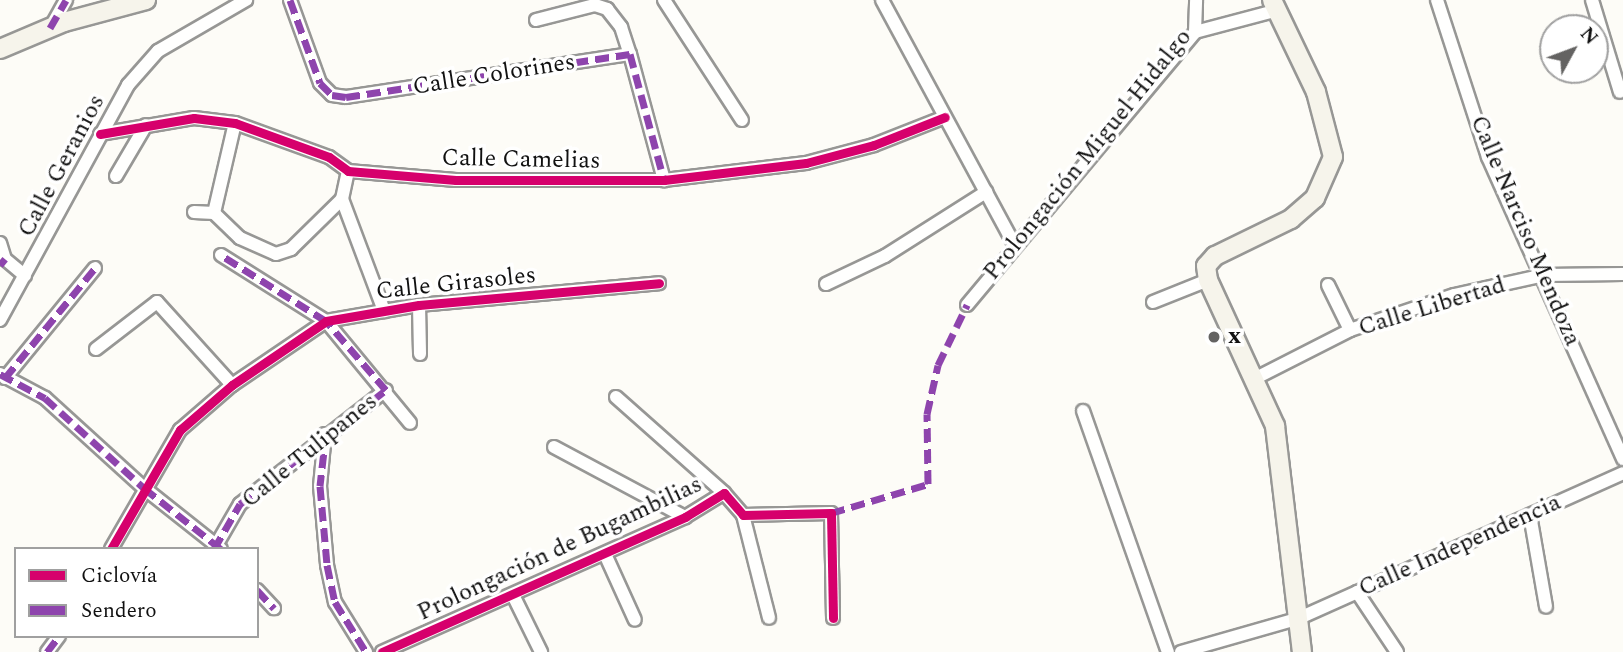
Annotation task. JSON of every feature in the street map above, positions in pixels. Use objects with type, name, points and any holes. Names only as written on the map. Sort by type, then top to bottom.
[{"type":"main road","points":[[0,49],[50,28],[146,0]]},
{"type":"main road","points":[[1275,5],[1316,92],[1333,158],[1315,198],[1291,219],[1215,256],[1206,266],[1208,280],[1275,426],[1302,652]]},
{"type":"street","points":[[50,28],[66,0]]},
{"type":"street","name":"Calle Geranios","points":[[0,320],[128,85],[158,51],[246,0]]},
{"type":"street","name":"Calle Colorines","points":[[290,0],[320,83],[332,95],[346,97],[631,54]]},
{"type":"street","points":[[664,0],[742,120]]},
{"type":"street","points":[[881,0],[1014,244]]},
{"type":"street","name":"Prolongación Miguel Hidalgo","points":[[967,305],[1014,244],[1195,32],[1196,0]]},
{"type":"street","name":"Calle Narciso Mendoza","points":[[1437,0],[1488,157],[1544,275],[1623,459]]},
{"type":"street","points":[[1592,0],[1620,92]]},
{"type":"street","points":[[536,20],[594,3],[607,9],[621,27],[631,54],[664,180]]},
{"type":"street","points":[[1195,32],[1275,5]]},
{"type":"street","name":"Calle Camelias","points":[[100,134],[194,118],[235,123],[329,157],[348,171],[456,180],[664,180],[806,163],[874,145],[945,117]]},
{"type":"street","points":[[214,213],[235,123]]},
{"type":"street","points":[[116,176],[146,125]]},
{"type":"street","points":[[348,171],[342,199],[384,311]]},
{"type":"street","points":[[826,284],[885,256],[986,192]]},
{"type":"street","points":[[194,212],[214,213],[240,238],[276,254],[291,249],[342,199]]},
{"type":"street","points":[[0,243],[3,262],[25,276]]},
{"type":"street","points":[[221,255],[326,321],[386,390],[410,423]]},
{"type":"street","points":[[95,268],[2,376],[45,398],[144,488],[217,547]]},
{"type":"street","name":"Calle Libertad","points":[[1252,380],[1350,330],[1454,295],[1544,275],[1623,274]]},
{"type":"street","points":[[1153,302],[1208,280]]},
{"type":"street","name":"Calle Girasoles","points":[[112,547],[180,430],[232,384],[326,321],[419,305],[659,283]]},
{"type":"street","points":[[1328,285],[1350,330]]},
{"type":"street","points":[[100,345],[157,302],[232,384]]},
{"type":"street","points":[[419,305],[420,354]]},
{"type":"street","name":"Calle Tulipanes","points":[[217,547],[240,504],[326,433],[386,390]]},
{"type":"street","points":[[616,397],[724,493]]},
{"type":"street","points":[[1083,411],[1168,652]]},
{"type":"street","points":[[326,433],[320,486],[327,565],[335,601],[366,652]]},
{"type":"street","points":[[554,446],[685,517]]},
{"type":"street","name":"Calle Independencia","points":[[1181,652],[1297,619],[1623,473]]},
{"type":"street","name":"Prolongación de Bugambilias","points":[[382,652],[685,517],[724,493],[743,514]]},
{"type":"street","points":[[769,618],[743,514],[831,513],[833,618]]},
{"type":"street","points":[[1530,515],[1546,607]]},
{"type":"street","points":[[605,554],[635,620]]},
{"type":"street","points":[[259,592],[274,608]]},
{"type":"street","points":[[1357,592],[1397,652]]},
{"type":"street","points":[[513,595],[541,652]]},
{"type":"marked path","points":[[50,28],[66,0]]},
{"type":"marked path","points":[[290,0],[320,83],[332,95],[346,97],[630,54],[664,180]]},
{"type":"marked path","points":[[215,547],[240,504],[386,390],[326,321],[221,255]]},
{"type":"marked path","points":[[0,265],[5,259]]},
{"type":"marked path","points":[[5,378],[95,268]]},
{"type":"marked path","points":[[831,513],[928,484],[927,414],[938,365],[967,305]]},
{"type":"marked path","points":[[0,374],[45,398],[144,488],[218,547]]},
{"type":"marked path","points":[[326,433],[320,486],[327,565],[335,602],[366,652]]},
{"type":"marked path","points":[[259,592],[274,608]]},
{"type":"marked path","points":[[47,652],[58,638]]},
{"type":"cycle path","points":[[100,134],[194,118],[235,123],[329,157],[348,171],[456,180],[664,180],[806,163],[874,145],[945,117]]},
{"type":"cycle path","points":[[112,547],[180,430],[232,385],[326,321],[419,305],[659,283]]},
{"type":"cycle path","points":[[382,652],[685,517],[724,493],[743,515],[831,513],[833,618]]},
{"type":"place","name":"x","points":[[1214,337]]}]
